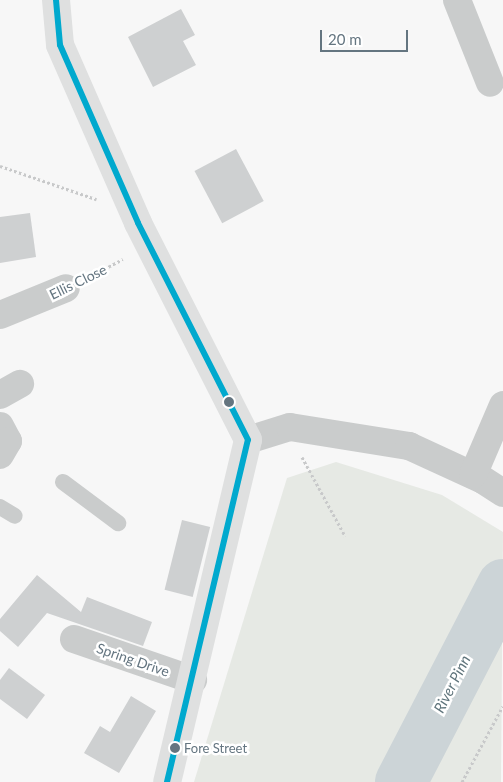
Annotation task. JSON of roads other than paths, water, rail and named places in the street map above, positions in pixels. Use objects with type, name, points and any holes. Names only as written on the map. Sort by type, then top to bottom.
[{"type":"main road","points":[[56,0],[60,45],[83,98],[142,231],[248,440],[193,680],[167,782]]},
{"type":"street","points":[[458,0],[490,83]]},
{"type":"street","name":"Ellis Close","points":[[0,315],[66,288]]},
{"type":"street","points":[[473,475],[503,405]]},
{"type":"street","points":[[248,440],[290,427],[341,433],[409,446],[473,475],[503,493]]},
{"type":"street","name":"Spring Drive","points":[[74,639],[193,680]]},
{"type":"lane","points":[[63,482],[118,523]]},
{"type":"lane","points":[[0,507],[14,516]]},
{"type":"waterway","name":"River Pinn","points":[[401,782],[503,585]]},
{"type":"place","name":"Fore Street","points":[[175,748]]}]
